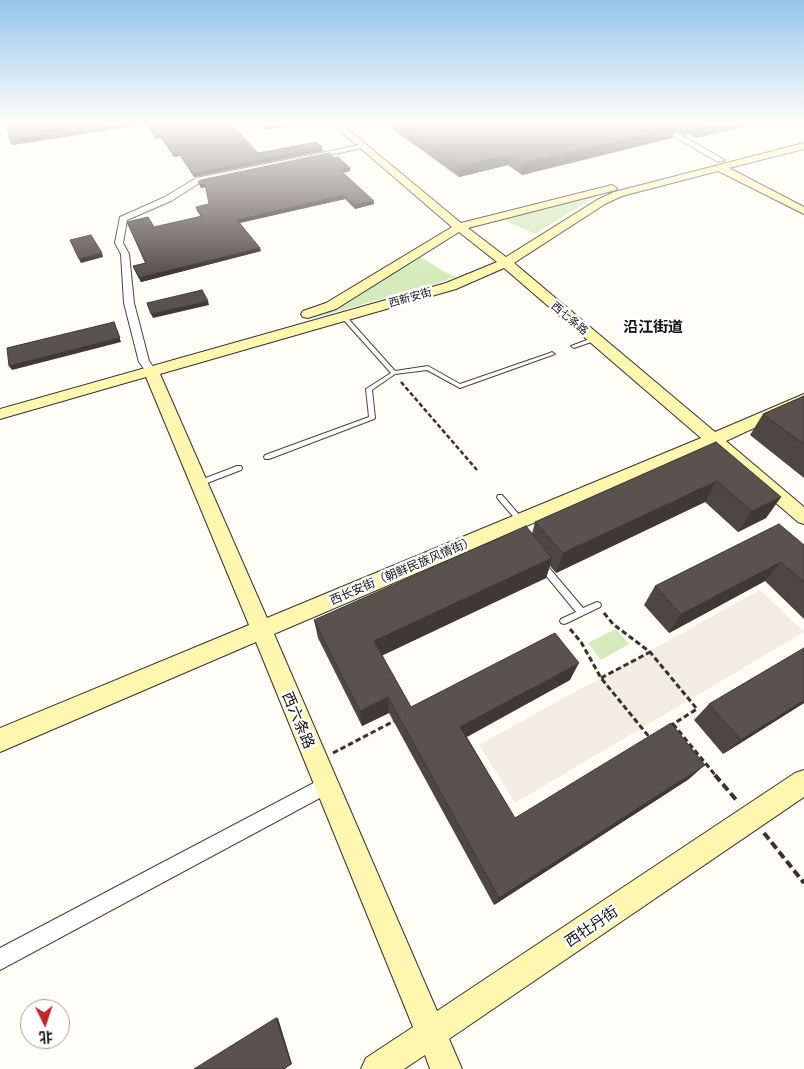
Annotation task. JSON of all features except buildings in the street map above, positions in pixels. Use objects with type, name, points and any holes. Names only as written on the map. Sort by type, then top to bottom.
[{"type":"main road","name":"西新安街","points":[[459,226],[687,172]]},
{"type":"main road","points":[[734,172],[804,211]]},
{"type":"street","points":[[147,366],[129,303],[125,254],[119,243],[123,219],[168,199],[199,180],[239,172]]},
{"type":"street","name":"西七条路","points":[[395,172],[506,263],[804,517]]},
{"type":"street","name":"西新安街","points":[[0,402],[343,316],[451,286],[506,263],[600,202],[618,194],[693,172]]},
{"type":"street","name":"西新安街","points":[[0,414],[331,306],[459,226]]},
{"type":"street","name":"西六条路","points":[[147,366],[200,483],[446,1069]]},
{"type":"street","name":"西长安街（朝鲜民族风情街）","points":[[0,740],[261,629],[515,526],[804,399]]},
{"type":"street","name":"西牡丹街","points":[[377,1069],[804,782]]},
{"type":"street","points":[[0,959],[327,785]]},
{"type":"lane","points":[[343,316],[394,373]]},
{"type":"lane","points":[[574,346],[595,339]]},
{"type":"lane","points":[[267,457],[372,418],[369,388],[394,373],[428,368],[460,386],[552,354]]},
{"type":"lane","points":[[200,483],[239,468]]},
{"type":"lane","points":[[500,497],[515,526]]},
{"type":"lane","points":[[539,562],[582,612]]},
{"type":"lane","points":[[564,621],[597,605]]},
{"type":"path","points":[[394,373],[477,470]]},
{"type":"path","points":[[564,621],[581,642],[601,678],[650,739],[658,734]]},
{"type":"path","points":[[613,624],[650,652],[698,709],[665,729]]},
{"type":"path","points":[[601,678],[650,652]]},
{"type":"path","points":[[317,762],[396,720]]},
{"type":"path","points":[[673,724],[804,882]]},
{"type":"green space","points":[[600,194],[535,234],[502,219]]},
{"type":"green space","points":[[421,257],[456,277],[314,318]]},
{"type":"green space","points":[[616,629],[629,644],[601,660],[588,643]]},
{"type":"shaded area","points":[[760,590],[804,632],[515,803],[479,745]]},
{"type":"district","name":"沿江街道","points":[[653,326]]}]
